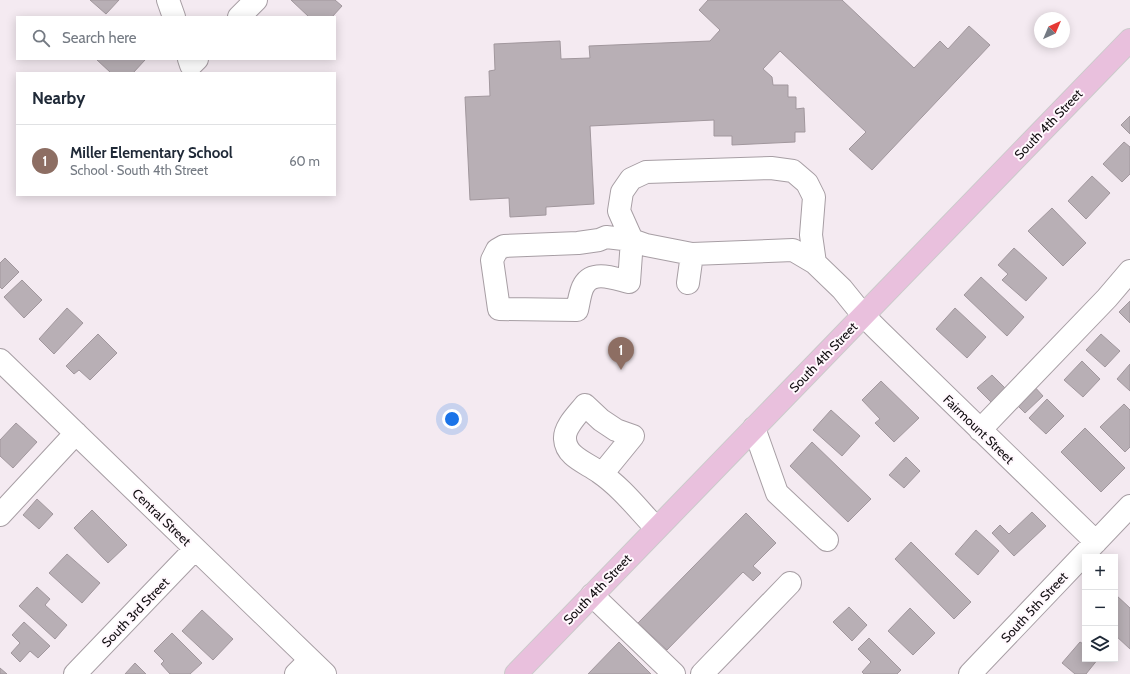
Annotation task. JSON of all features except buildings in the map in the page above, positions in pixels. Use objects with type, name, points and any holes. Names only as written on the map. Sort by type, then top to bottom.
[{"type":"main road","name":"South 4th Street","points":[[518,673],[656,528],[1130,40]]},
{"type":"street","points":[[168,0],[174,16]]},
{"type":"street","points":[[240,16],[256,0]]},
{"type":"street","points":[[632,240],[619,211],[622,192],[631,179],[646,172],[771,168],[792,171],[807,183],[814,197],[812,236],[815,263]]},
{"type":"street","name":"Fairmount Street","points":[[632,240],[629,282],[602,276],[588,280],[583,285],[577,310],[499,309],[492,260],[497,250],[504,246],[578,243],[599,240],[606,237],[632,240],[646,245],[692,254],[793,250],[815,263],[842,289],[863,315],[1096,542]]},
{"type":"street","points":[[688,283],[692,254]]},
{"type":"street","points":[[980,430],[1107,298],[1130,270]]},
{"type":"street","name":"Central Street","points":[[0,360],[195,549],[311,669]]},
{"type":"street","points":[[602,474],[633,436],[616,430],[601,420],[585,405],[567,429],[565,439],[568,450],[612,482],[656,528]]},
{"type":"street","points":[[754,428],[777,493],[827,540]]},
{"type":"street","points":[[0,515],[76,433]]},
{"type":"street","name":"South 5th Street","points":[[970,674],[1130,506]]},
{"type":"street","name":"South 3rd Street","points":[[75,674],[195,549]]},
{"type":"street","points":[[702,674],[790,583]]},
{"type":"street","points":[[592,595],[674,674]]},
{"type":"place","name":"Miller Elementary School","points":[[621,370]]}]
